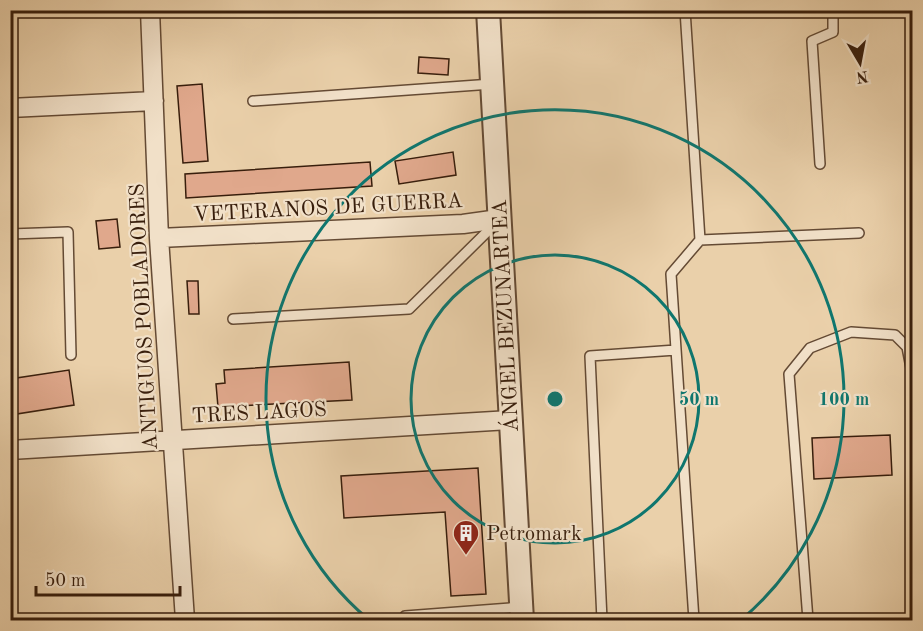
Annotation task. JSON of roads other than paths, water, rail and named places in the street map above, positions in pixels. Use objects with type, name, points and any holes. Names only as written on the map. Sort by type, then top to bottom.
[{"type":"street","name":"ANTIGUOS POBLADORES","points":[[150,10],[159,238],[185,621]]},
{"type":"street","name":"ÁNGEL BEZUNARTEA","points":[[488,10],[522,614]]},
{"type":"street","points":[[10,108],[154,100]]},
{"type":"street","name":"VETERANOS DE GUERRA","points":[[159,238],[463,224],[499,219]]},
{"type":"street","name":"TRES LAGOS","points":[[10,450],[511,420]]},
{"type":"lane","points":[[685,10],[700,240],[671,274],[694,621]]},
{"type":"lane","points":[[820,164],[812,41],[833,32],[833,10]]},
{"type":"lane","points":[[253,101],[492,84]]},
{"type":"lane","points":[[233,319],[409,309],[499,219]]},
{"type":"lane","points":[[10,234],[68,232],[71,355]]},
{"type":"lane","points":[[700,240],[859,232]]},
{"type":"lane","points":[[808,621],[789,374],[810,348],[851,332],[894,335],[907,347],[912,373]]},
{"type":"lane","points":[[602,621],[590,356],[676,350]]},
{"type":"lane","points":[[912,459],[912,553]]},
{"type":"lane","points":[[405,616],[522,614]]},
{"type":"place","name":"Petromark","points":[[466,556]]}]
